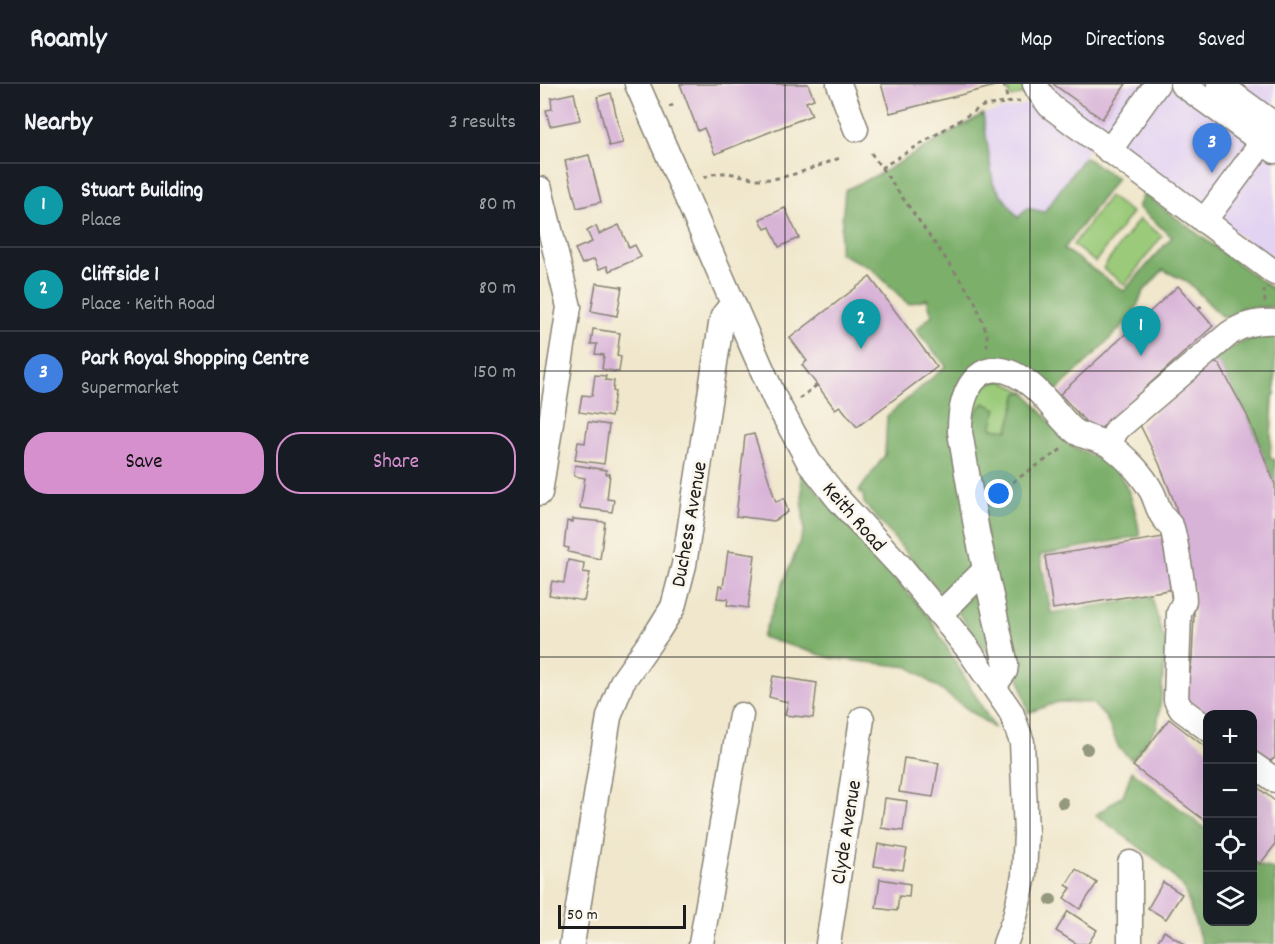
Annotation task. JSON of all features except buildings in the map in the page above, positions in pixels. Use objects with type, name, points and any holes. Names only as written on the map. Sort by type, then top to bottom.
[{"type":"street","name":"Keith Road","points":[[637,84],[775,399],[809,462],[838,499],[903,569],[940,614],[1011,712],[1022,742],[1026,833],[1024,876],[1015,917],[1005,944]]},
{"type":"street","points":[[839,84],[856,129]]},
{"type":"street","points":[[1109,151],[1157,84]]},
{"type":"street","points":[[1182,84],[1271,139]]},
{"type":"street","points":[[1219,84],[1271,139]]},
{"type":"street","points":[[1031,94],[1038,90],[1050,106],[1204,221],[1269,281]]},
{"type":"street","points":[[1204,221],[1271,139]]},
{"type":"street","points":[[540,189],[569,307],[540,493]]},
{"type":"street","name":"Duchess Avenue","points":[[572,944],[609,717],[622,682],[673,607],[684,565],[721,324],[723,316],[733,303]]},
{"type":"street","points":[[1109,445],[1117,429],[1230,333],[1240,326],[1270,315]]},
{"type":"street","points":[[994,686],[1005,671],[1006,665],[973,508],[959,418],[966,391],[979,374],[988,370],[998,370],[1020,378],[1032,386],[1075,431],[1109,445],[1131,465],[1151,490],[1163,517],[1159,531],[1172,602],[1179,613],[1176,700],[1181,709],[1203,725]]},
{"type":"street","points":[[940,614],[985,570]]},
{"type":"street","points":[[701,944],[741,716]]},
{"type":"street","name":"Clyde Avenue","points":[[828,944],[862,719]]},
{"type":"street","points":[[1257,767],[1275,780]]},
{"type":"street","points":[[1130,863],[1130,944]]},
{"type":"path","points":[[1004,84],[1008,103]]},
{"type":"path","points":[[881,168],[983,106],[1023,101],[1031,94]]},
{"type":"path","points":[[669,106],[675,104]]},
{"type":"path","points":[[872,153],[974,299],[987,334],[988,370]]},
{"type":"path","points":[[704,178],[721,172],[774,179],[840,158]]},
{"type":"path","points":[[1269,281],[1270,315]]},
{"type":"path","points":[[1198,309],[1203,305]]},
{"type":"path","points":[[799,399],[817,384]]},
{"type":"path","points":[[973,508],[1071,443]]},
{"type":"shaded area","points":[[1022,84],[1275,84],[1275,263],[1100,129],[1084,157],[1044,212],[1019,218],[993,183],[983,114],[1024,105],[1028,101]]},
{"type":"green space","points":[[1006,84],[1022,84],[1026,94],[1010,97]]},
{"type":"green space","points":[[983,114],[993,183],[1018,218],[1027,208],[1044,212],[1084,157],[1117,178],[1064,249],[1124,291],[1172,237],[1138,207],[1144,194],[1275,291],[1275,307],[1242,308],[1226,317],[1220,315],[1188,282],[1163,270],[1143,292],[1133,315],[1054,393],[1040,379],[962,381],[976,568],[945,598],[864,503],[863,495],[859,491],[885,455],[887,416],[946,366],[916,330],[932,315],[927,299],[908,304],[871,268],[839,253],[845,190],[883,172]]},
{"type":"green space","points":[[1109,196],[1132,213],[1095,262],[1073,245]]},
{"type":"green space","points":[[1139,219],[1162,236],[1125,285],[1103,268]]},
{"type":"green space","points":[[1265,335],[1275,335],[1275,394],[1270,458],[1275,460],[1275,484],[1247,415],[1219,364],[1211,362],[1236,345]]},
{"type":"green space","points":[[1002,381],[1025,392],[1018,393],[1008,430],[991,429],[969,447],[971,412],[977,395],[988,384]]},
{"type":"green space","points":[[1025,392],[1068,442],[1113,468],[1126,485],[1133,505],[1140,536],[1040,555],[1051,613],[1152,597],[1166,642],[1161,700],[1157,727],[1132,760],[1119,748],[1106,718],[1092,703],[1058,702],[1028,713],[995,578],[969,447],[975,413],[984,403],[997,409],[991,428],[1008,430],[1018,393]]},
{"type":"green space","points":[[801,473],[929,617],[995,729],[909,667],[831,658],[762,637],[804,531]]},
{"type":"green space","points":[[981,583],[990,650],[989,655],[957,611]]},
{"type":"green space","points":[[1132,771],[1203,827],[1203,926],[1257,926],[1257,864],[1275,869],[1275,944],[1202,944],[1184,888],[1158,861],[1096,815],[1123,795]]},
{"type":"place","name":"Park Royal Shopping Centre","points":[[1212,173]]},
{"type":"place","name":"Cliffside 1","points":[[861,349]]},
{"type":"place","name":"Stuart Building","points":[[1141,356]]}]
